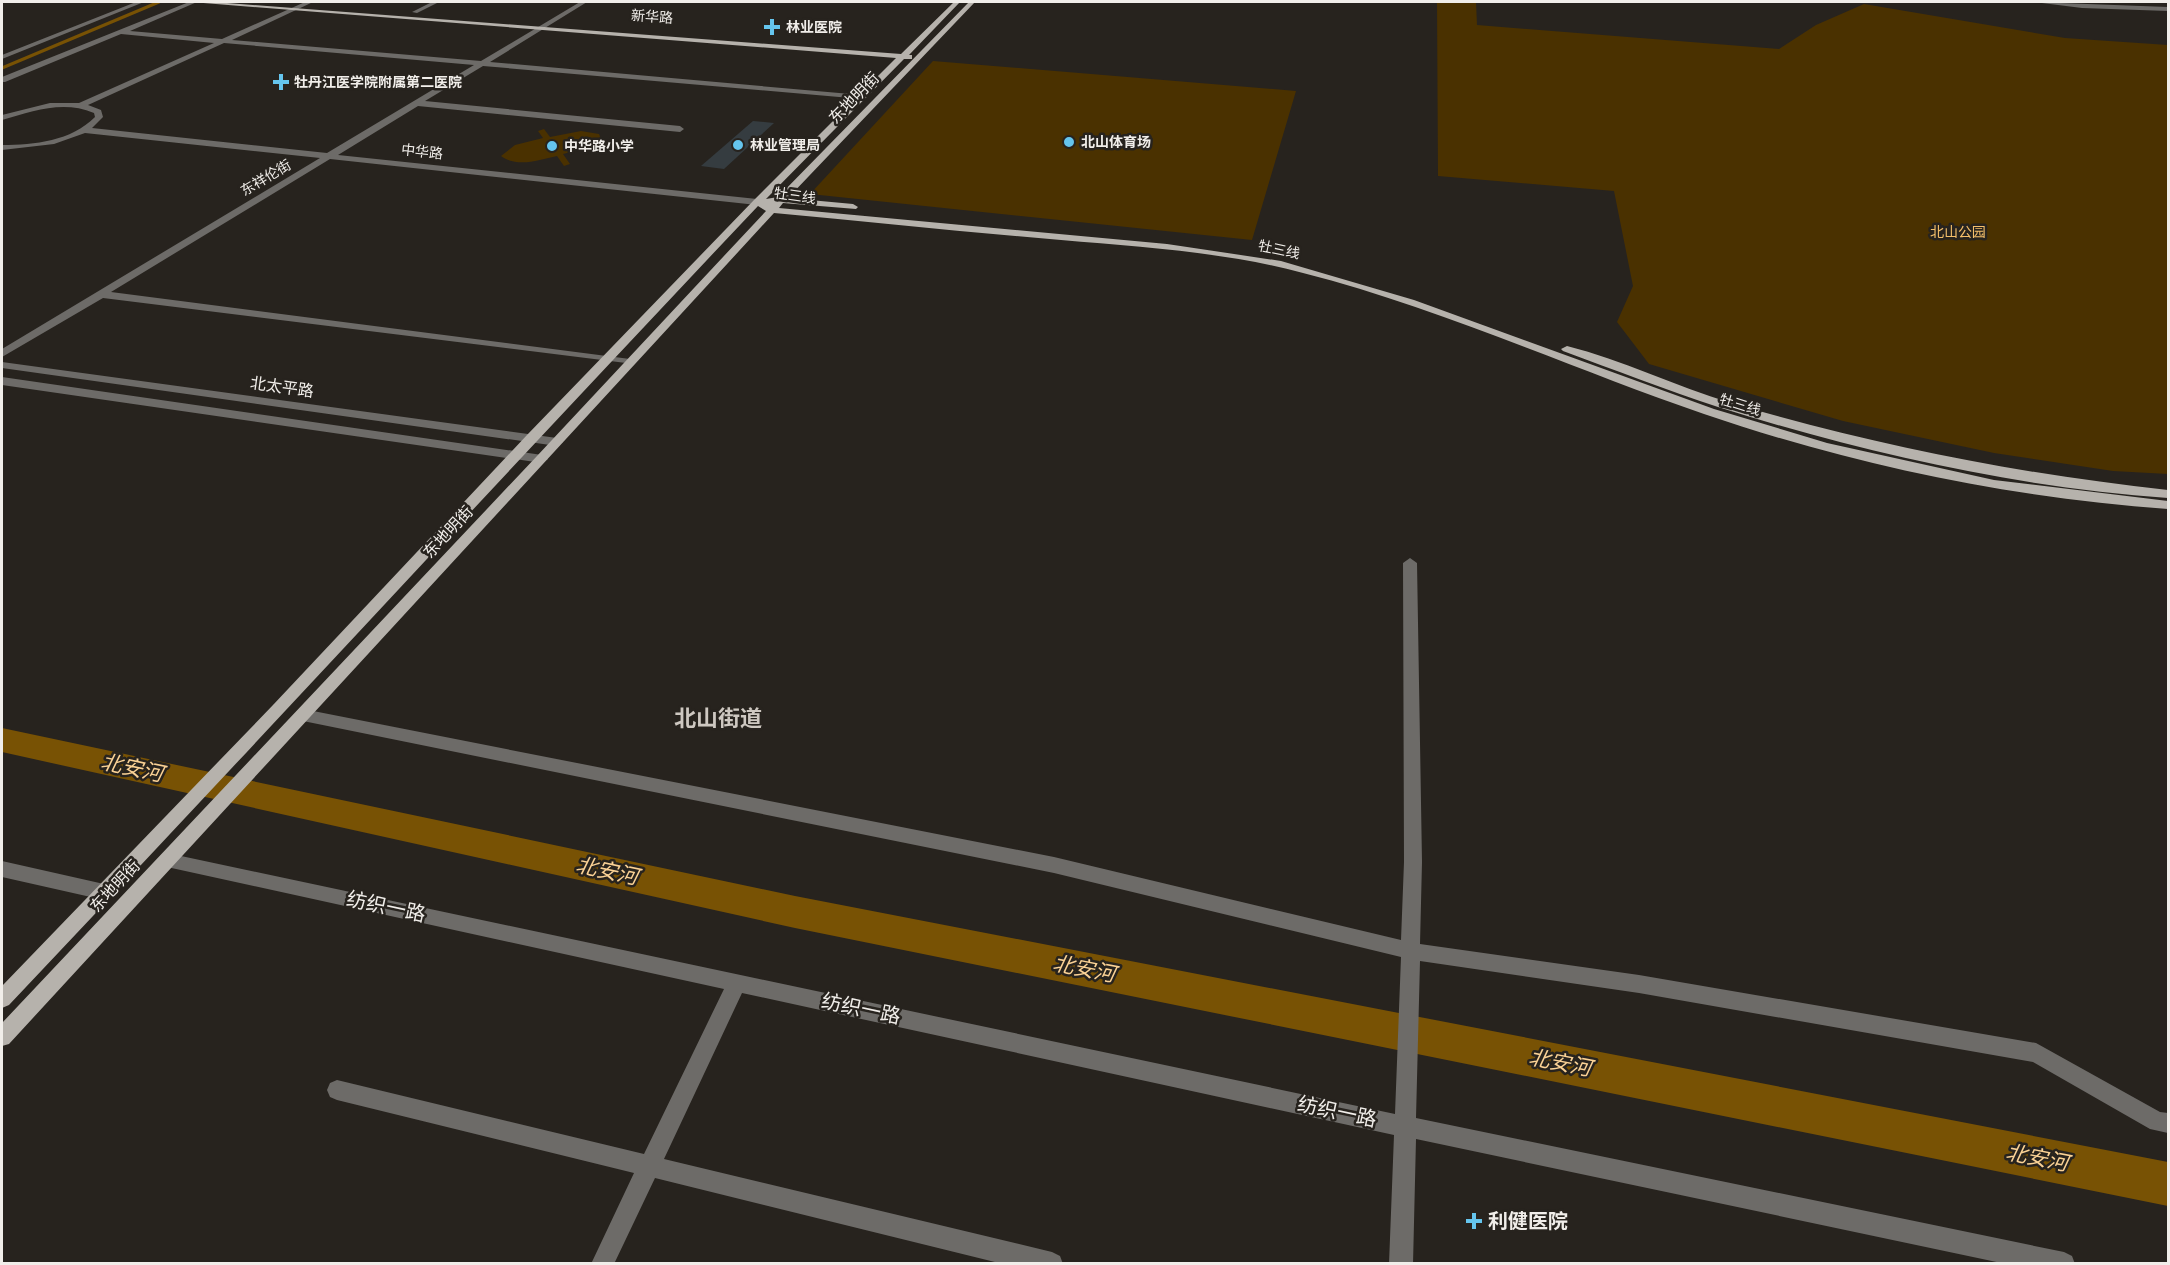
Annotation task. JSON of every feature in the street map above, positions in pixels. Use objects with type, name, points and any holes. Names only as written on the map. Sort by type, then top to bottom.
[{"type":"main road","points":[[194,2],[923,54]]},
{"type":"main road","points":[[268,2],[415,12],[544,26]]},
{"type":"main road","name":"东地明街","points":[[2,999],[256,733],[531,438],[758,202],[957,2]]},
{"type":"main road","name":"东地明街","points":[[2,1037],[776,205],[972,2]]},
{"type":"main road","name":"牡三线","points":[[758,202],[1196,250],[1305,270],[1370,290],[1712,412],[1799,439],[1902,465],[2003,485],[2103,500],[2169,505]]},
{"type":"main road","name":"牡三线","points":[[776,205],[1259,251],[1312,264],[1413,295],[1720,403],[1803,427],[1903,453],[2000,473],[2099,488],[2169,494]]},
{"type":"street","points":[[2,57],[141,2]]},
{"type":"street","points":[[2,80],[194,2]]},
{"type":"street","points":[[415,12],[436,2]]},
{"type":"street","name":"东祥伦街","points":[[2,354],[584,2]]},
{"type":"street","points":[[2037,2],[2169,9]]},
{"type":"street","points":[[79,106],[307,3]]},
{"type":"street","points":[[119,32],[862,97]]},
{"type":"street","points":[[416,103],[680,129]]},
{"type":"street","points":[[2,118],[44,107],[79,106],[91,108],[98,112],[99,117],[83,130],[47,142],[2,148]]},
{"type":"street","name":"中华路","points":[[83,130],[758,202]]},
{"type":"street","points":[[100,294],[630,362]]},
{"type":"street","name":"北太平路","points":[[2,365],[557,442]]},
{"type":"street","name":"北太平路","points":[[2,381],[542,459]]},
{"type":"street","points":[[1401,1263],[1413,862],[1410,563]]},
{"type":"street","points":[[303,715],[1054,865],[1410,956],[1639,984],[2036,1053],[2158,1122],[2169,1123]]},
{"type":"street","name":"纺织一路","points":[[173,853],[737,983],[1405,1120],[1556,1159],[2064,1263]]},
{"type":"street","points":[[2,869],[104,892]]},
{"type":"street","points":[[602,1263],[737,983]]},
{"type":"street","points":[[337,1090],[1052,1263]]},
{"type":"green space","name":"北山公园","points":[[1437,2],[1476,2],[1477,25],[1779,49],[1816,25],[1864,4],[2065,38],[2168,45],[2168,474],[2113,471],[1994,453],[1843,421],[1649,364],[1617,322],[1633,286],[1614,191],[1438,176]]},
{"type":"green space","name":"北山体育场","points":[[933,61],[1296,91],[1252,240],[810,194]]},
{"type":"green space","points":[[544,129],[550,137],[581,131],[599,134],[601,139],[590,147],[563,154],[570,164],[564,166],[557,156],[536,161],[514,162],[501,156],[515,145],[543,138],[538,131]]},
{"type":"building","name":"林业管理局","points":[[753,121],[774,123],[724,169],[701,166]]},
{"type":"waterway","points":[[2,68],[159,2]]},
{"type":"waterway","name":"北安河","points":[[2,740],[795,912],[2168,1184]]},
{"type":"place","name":"林业医院","points":[[772,27]]},
{"type":"place","name":"牡丹江医学院附属第二医院","points":[[281,82]]},
{"type":"place","name":"北山体育场","points":[[1069,142]]},
{"type":"place","name":"林业管理局","points":[[738,145]]},
{"type":"place","name":"中华路小学","points":[[552,146]]},
{"type":"place","name":"利健医院","points":[[1474,1221]]},
{"type":"district","name":"北山街道","points":[[718,719]]}]
